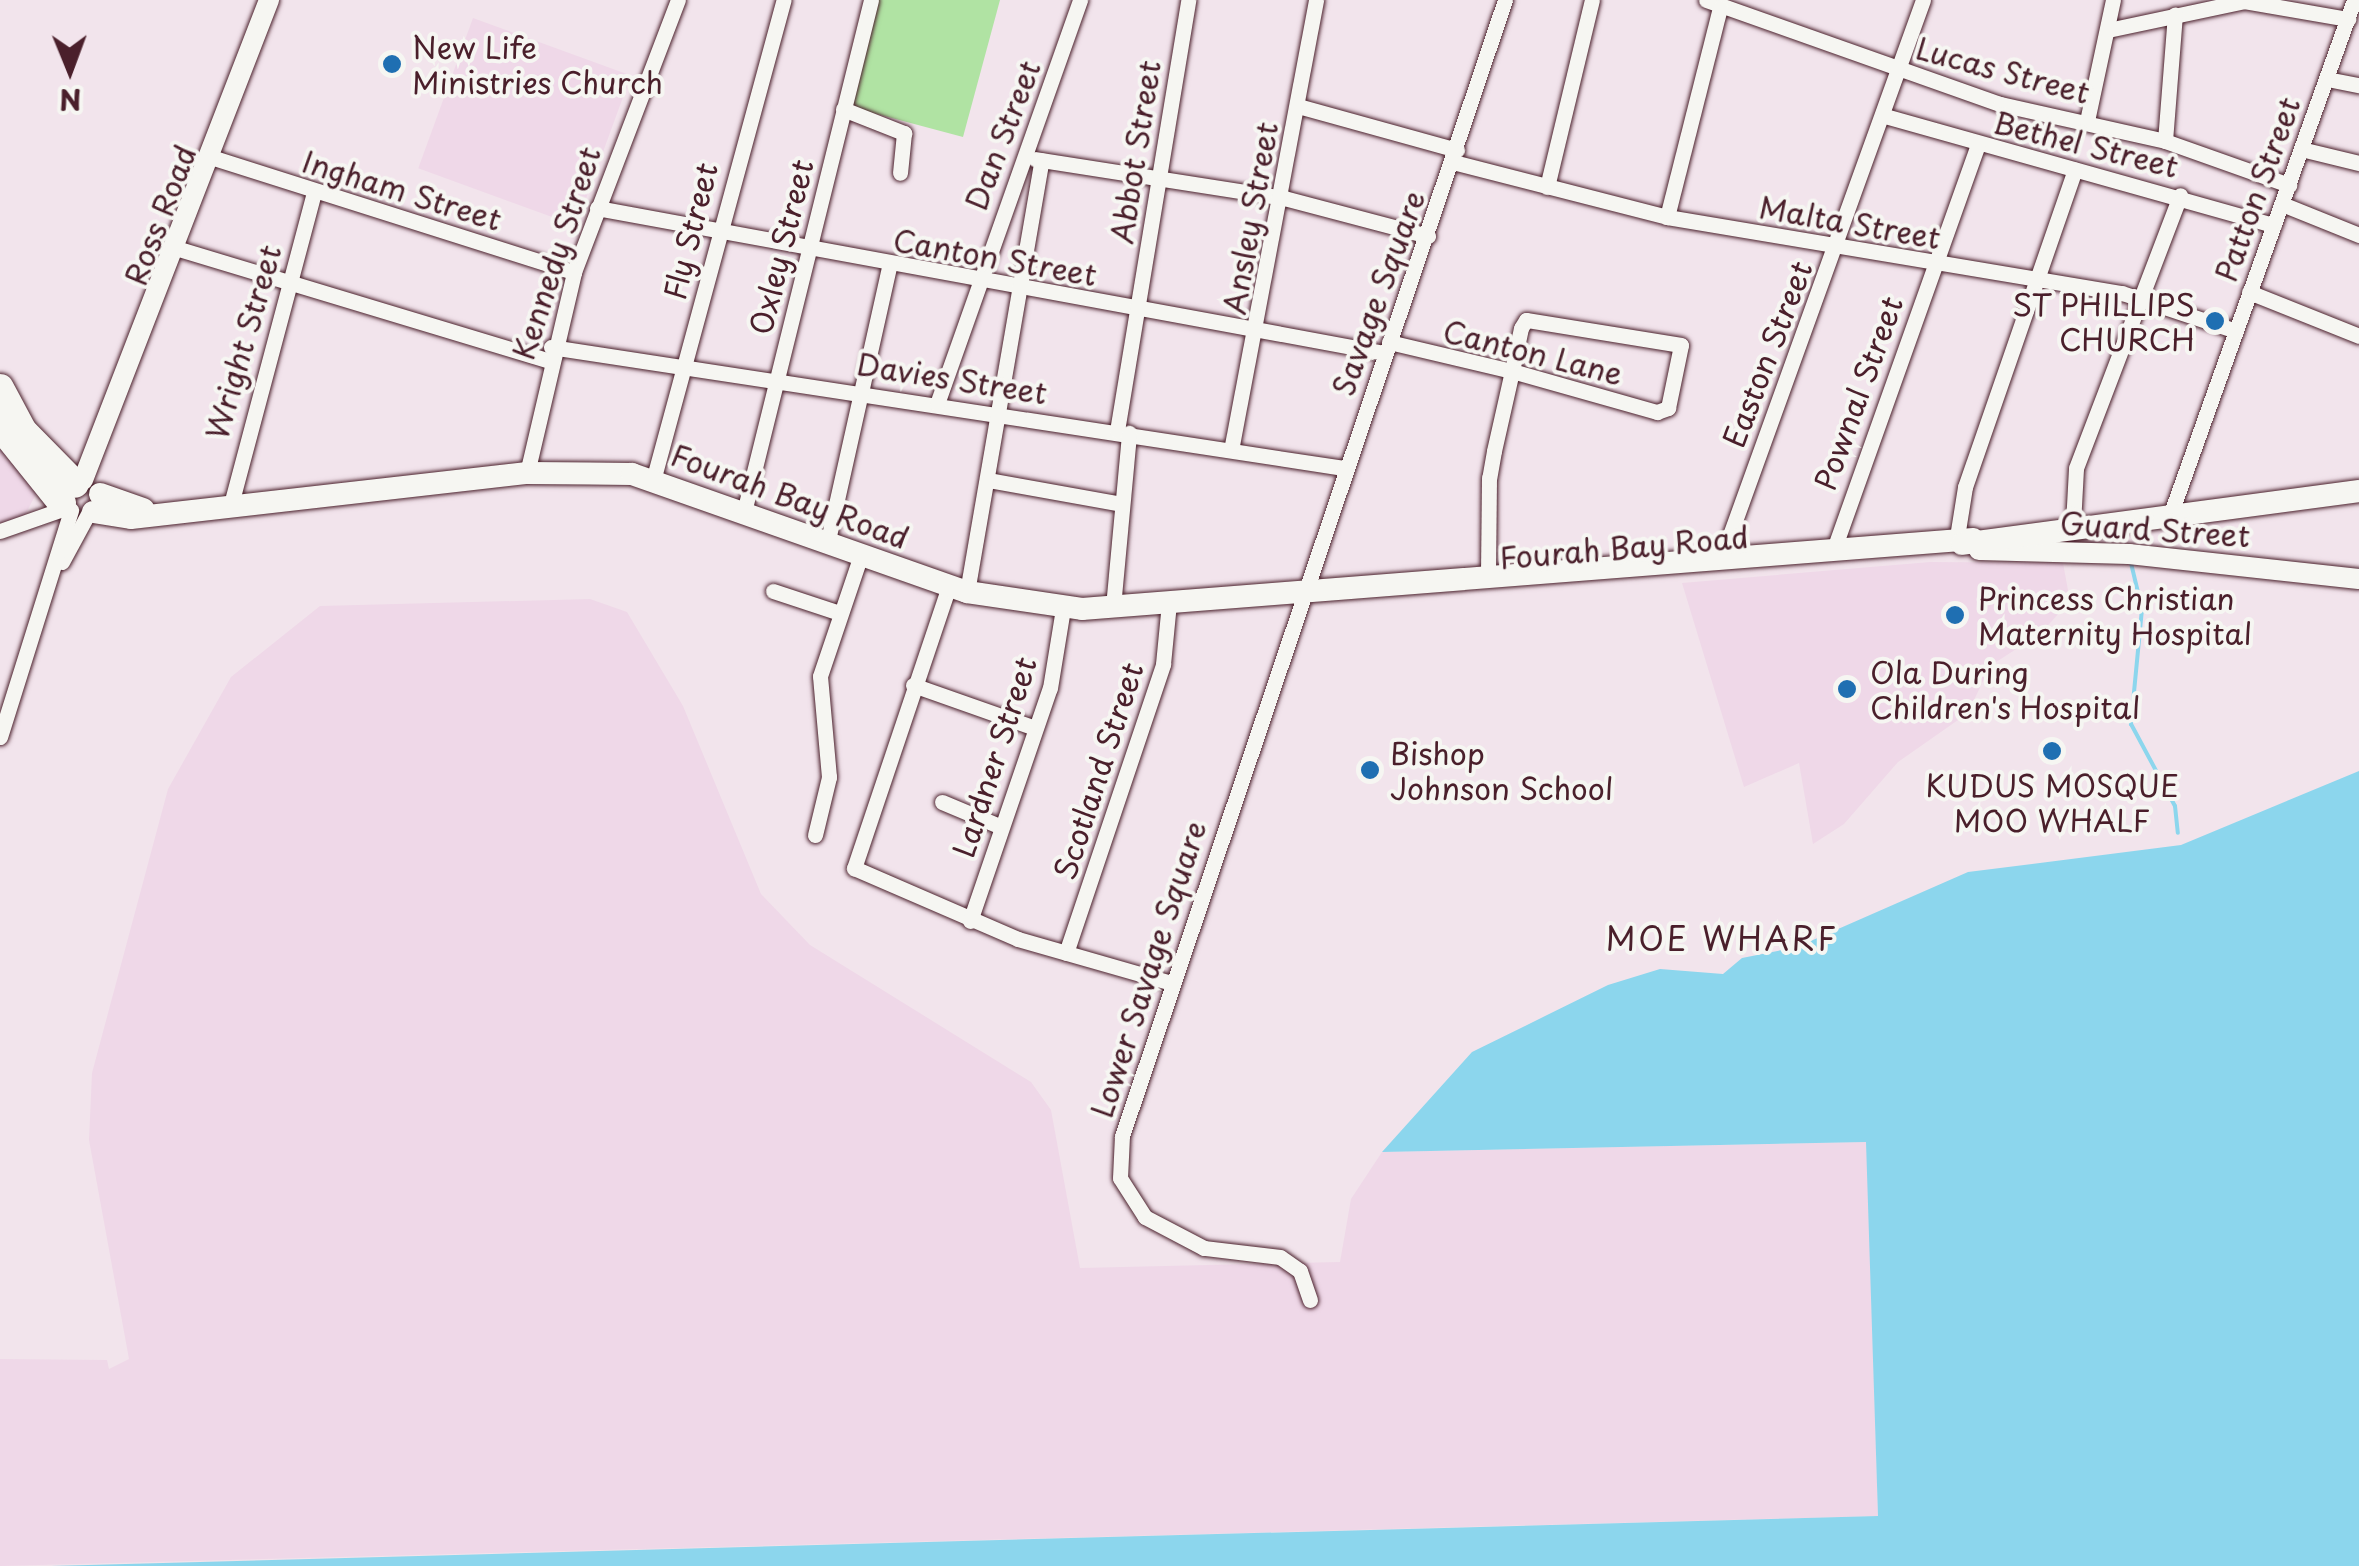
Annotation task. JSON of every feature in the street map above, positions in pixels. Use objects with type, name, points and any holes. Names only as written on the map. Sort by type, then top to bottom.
[{"type":"highway","points":[[0,388],[22,431],[82,499]]},
{"type":"highway","points":[[0,426],[82,499]]},
{"type":"main road","name":"Ross Road","points":[[82,499],[214,158],[270,0]]},
{"type":"main road","name":"Fourah Bay Road","points":[[82,499],[156,513],[230,508],[527,472],[654,478],[958,589],[1064,609],[1378,592],[1962,541],[2172,510],[2359,491]]},
{"type":"main road","name":"Fourah Bay Road","points":[[1378,592],[1488,576],[1535,578],[1835,546],[1962,541]]},
{"type":"main road","name":"Guard Street","points":[[1962,541],[2359,579]]},
{"type":"street","name":"Kennedy Street","points":[[527,472],[549,353],[574,272],[678,0]]},
{"type":"street","name":"Fly Street","points":[[654,478],[784,0]]},
{"type":"street","name":"Oxley Street","points":[[744,508],[871,0]]},
{"type":"street","name":"Dan Street","points":[[936,404],[974,283],[1080,0]]},
{"type":"street","name":"Abbot Street","points":[[1113,608],[1123,432],[1136,309],[1188,0]]},
{"type":"street","name":"Ansley Street","points":[[1232,444],[1284,198],[1316,0]]},
{"type":"street","name":"Savage Square","points":[[1295,596],[1428,236],[1505,0]]},
{"type":"street","points":[[1547,187],[1592,0]]},
{"type":"street","name":"Easton Street","points":[[1722,558],[1886,116],[1923,0]]},
{"type":"street","points":[[2088,121],[2113,0]]},
{"type":"street","name":"Patton Street","points":[[2172,510],[2354,0]]},
{"type":"street","points":[[2108,30],[2175,14],[2280,2],[2348,19]]},
{"type":"street","points":[[1666,217],[1713,4]]},
{"type":"street","name":"Lucas Street","points":[[1713,4],[1900,72],[2165,141],[2289,184]]},
{"type":"street","points":[[2165,141],[2175,14]]},
{"type":"street","points":[[2327,79],[2359,85]]},
{"type":"street","name":"Malta Street","points":[[1298,106],[1547,187],[1666,217],[1932,266],[2144,298],[2236,330]]},
{"type":"street","points":[[843,109],[904,133],[900,173]]},
{"type":"street","name":"Bethel Street","points":[[1886,116],[1977,147],[2180,195],[2274,225]]},
{"type":"street","name":"Pownal Street","points":[[1835,546],[1977,147]]},
{"type":"street","points":[[2301,149],[2359,163]]},
{"type":"street","points":[[1021,156],[1284,198],[1428,236]]},
{"type":"street","name":"Ingham Street","points":[[214,158],[314,193],[574,272]]},
{"type":"street","points":[[1042,160],[988,480],[958,589],[914,685],[853,861],[872,880],[970,921],[1171,983]]},
{"type":"street","points":[[1962,541],[1965,487],[2041,280],[2075,169]]},
{"type":"street","name":"Wright Street","points":[[230,508],[314,193]]},
{"type":"street","points":[[2073,524],[2076,468],[2144,298],[2180,195]]},
{"type":"street","points":[[2282,204],[2359,235]]},
{"type":"street","name":"Canton Street","points":[[597,208],[974,283],[1387,347]]},
{"type":"street","name":"Davies Street","points":[[179,249],[287,288],[549,353],[683,366],[858,390],[998,416],[1232,444],[1344,468]]},
{"type":"street","points":[[828,540],[858,390],[889,266]]},
{"type":"street","points":[[2249,292],[2359,336]]},
{"type":"street","name":"Canton Lane","points":[[1387,347],[1512,372],[1664,412],[1684,352],[1674,340],[1526,320],[1512,372]]},
{"type":"street","points":[[1488,576],[1489,478],[1512,372]]},
{"type":"street","points":[[988,480],[1120,504]]},
{"type":"street","points":[[0,531],[82,499]]},
{"type":"street","points":[[0,737],[82,499]]},
{"type":"street","points":[[816,835],[829,777],[816,709],[836,612],[862,552]]},
{"type":"street","points":[[773,591],[836,612]]},
{"type":"street","name":"Lower Savage Square","points":[[1295,596],[1122,1136],[1126,1194],[1172,1237],[1280,1257],[1300,1271],[1310,1300]]},
{"type":"street","name":"Scotland Street","points":[[1066,953],[1164,664],[1169,603]]},
{"type":"street","name":"Lardner Street","points":[[970,921],[1032,727],[1064,609]]},
{"type":"street","points":[[914,685],[1032,727]]},
{"type":"street","points":[[942,802],[999,826]]},
{"type":"shaded area","points":[[473,18],[631,75],[576,226],[418,168]]},
{"type":"shaded area","points":[[0,440],[38,490],[23,519],[0,527]]},
{"type":"shaded area","name":"Ola During Children's Hospital","points":[[1930,562],[2063,563],[2070,601],[2041,633],[1990,666],[1968,713],[1898,762],[1844,824],[1813,844],[1799,763],[1744,787],[1682,583]]},
{"type":"shaded area","points":[[590,599],[627,612],[683,706],[761,894],[810,945],[1031,1082],[1051,1110],[1080,1268],[1340,1262],[1351,1199],[1382,1152],[1867,1142],[1878,1516],[0,1566],[0,1359],[107,1360],[109,1369],[129,1359],[89,1140],[92,1073],[168,789],[231,677],[320,606]]},
{"type":"green space","points":[[871,0],[1000,0],[963,137],[843,105]]},
{"type":"water","points":[[2359,771],[2359,1566],[51,1566],[1878,1516],[1866,1142],[1382,1152],[1472,1052],[1608,985],[1660,969],[1723,974],[1742,958],[1797,947],[1968,872],[2181,845]]},
{"type":"waterway","points":[[2131,563],[2142,609],[2131,724],[2175,806],[2178,833]]},
{"type":"place","name":"New Life Ministries Church","points":[[392,64]]},
{"type":"place","name":"ST PHILLIPS CHURCH","points":[[2215,321]]},
{"type":"place","name":"Princess Christian Maternity Hospital","points":[[1955,615]]},
{"type":"place","name":"Ola During Children's Hospital","points":[[1847,689]]},
{"type":"place","name":"KUDUS MOSQUE MOO WHALF","points":[[2052,751]]},
{"type":"place","name":"Bishop Johnson School","points":[[1370,770]]},
{"type":"district","name":"MOE WHARF","points":[[1722,938]]}]
